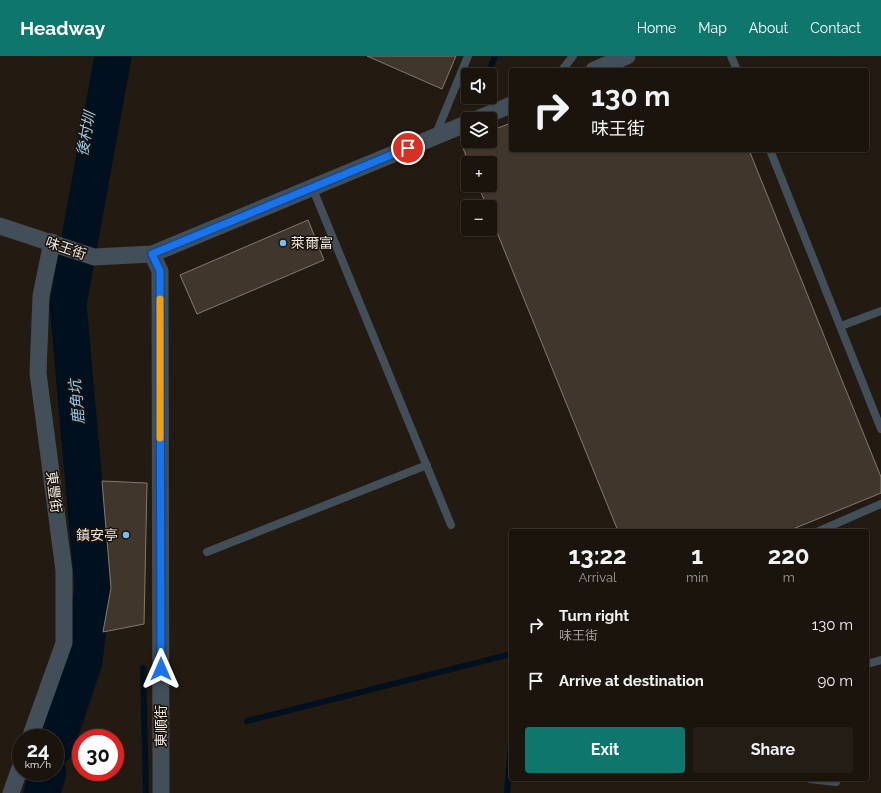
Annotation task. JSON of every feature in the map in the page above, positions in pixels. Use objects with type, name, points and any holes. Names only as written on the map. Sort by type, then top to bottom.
[{"type":"street","points":[[599,68],[627,56]]},
{"type":"street","points":[[494,112],[509,106]]},
{"type":"street","name":"味王街","points":[[0,226],[94,257],[152,254],[461,126]]},
{"type":"street","name":"東豐街","points":[[33,729],[64,643],[64,571],[38,373],[41,296],[53,243]]},
{"type":"street","name":"東順街","points":[[152,254],[160,271],[161,793]]},
{"type":"street","points":[[11,793],[15,781]]},
{"type":"lane","points":[[435,136],[468,56]]},
{"type":"lane","points":[[564,68],[573,56]]},
{"type":"lane","points":[[731,56],[736,68]]},
{"type":"lane","points":[[771,152],[881,428]]},
{"type":"lane","points":[[312,187],[451,525]]},
{"type":"lane","points":[[841,326],[881,311]]},
{"type":"lane","points":[[207,552],[427,465]]},
{"type":"lane","points":[[824,529],[881,504]]},
{"type":"lane","points":[[869,663],[881,660]]},
{"type":"lane","points":[[827,781],[836,782]]},
{"type":"building","points":[[367,56],[456,56],[442,89]]},
{"type":"building","points":[[509,124],[509,152],[750,152],[881,477],[881,493],[793,529],[617,529],[497,232],[497,200],[484,200],[481,192],[497,192],[497,156],[466,156],[463,148],[497,148],[497,128]]},
{"type":"building","points":[[308,220],[324,260],[197,314],[180,275]]},
{"type":"building","name":"鎮安亭","points":[[102,481],[147,483],[144,624],[103,632],[111,588]]},
{"type":"waterway","name":"後村圳","points":[[72,213],[99,56]]},
{"type":"waterway","name":"鹿角坑","points":[[61,729],[84,661],[93,587],[68,304],[113,56]]},
{"type":"waterway","points":[[491,68],[495,56]]},
{"type":"waterway","points":[[247,721],[509,655]]},
{"type":"waterway","points":[[143,668],[146,793]]},
{"type":"waterway","points":[[507,793],[509,768]]},
{"type":"waterway","name":"鹿角坑","points":[[42,793],[45,781]]},
{"type":"slow traffic","points":[[160,299],[160,438]]},
{"type":"place","name":"萊爾富","points":[[283,243]]},
{"type":"place","name":"鎮安亭","points":[[126,535]]},
{"type":"route","points":[[161,669],[160,271],[152,254],[408,148]]}]
